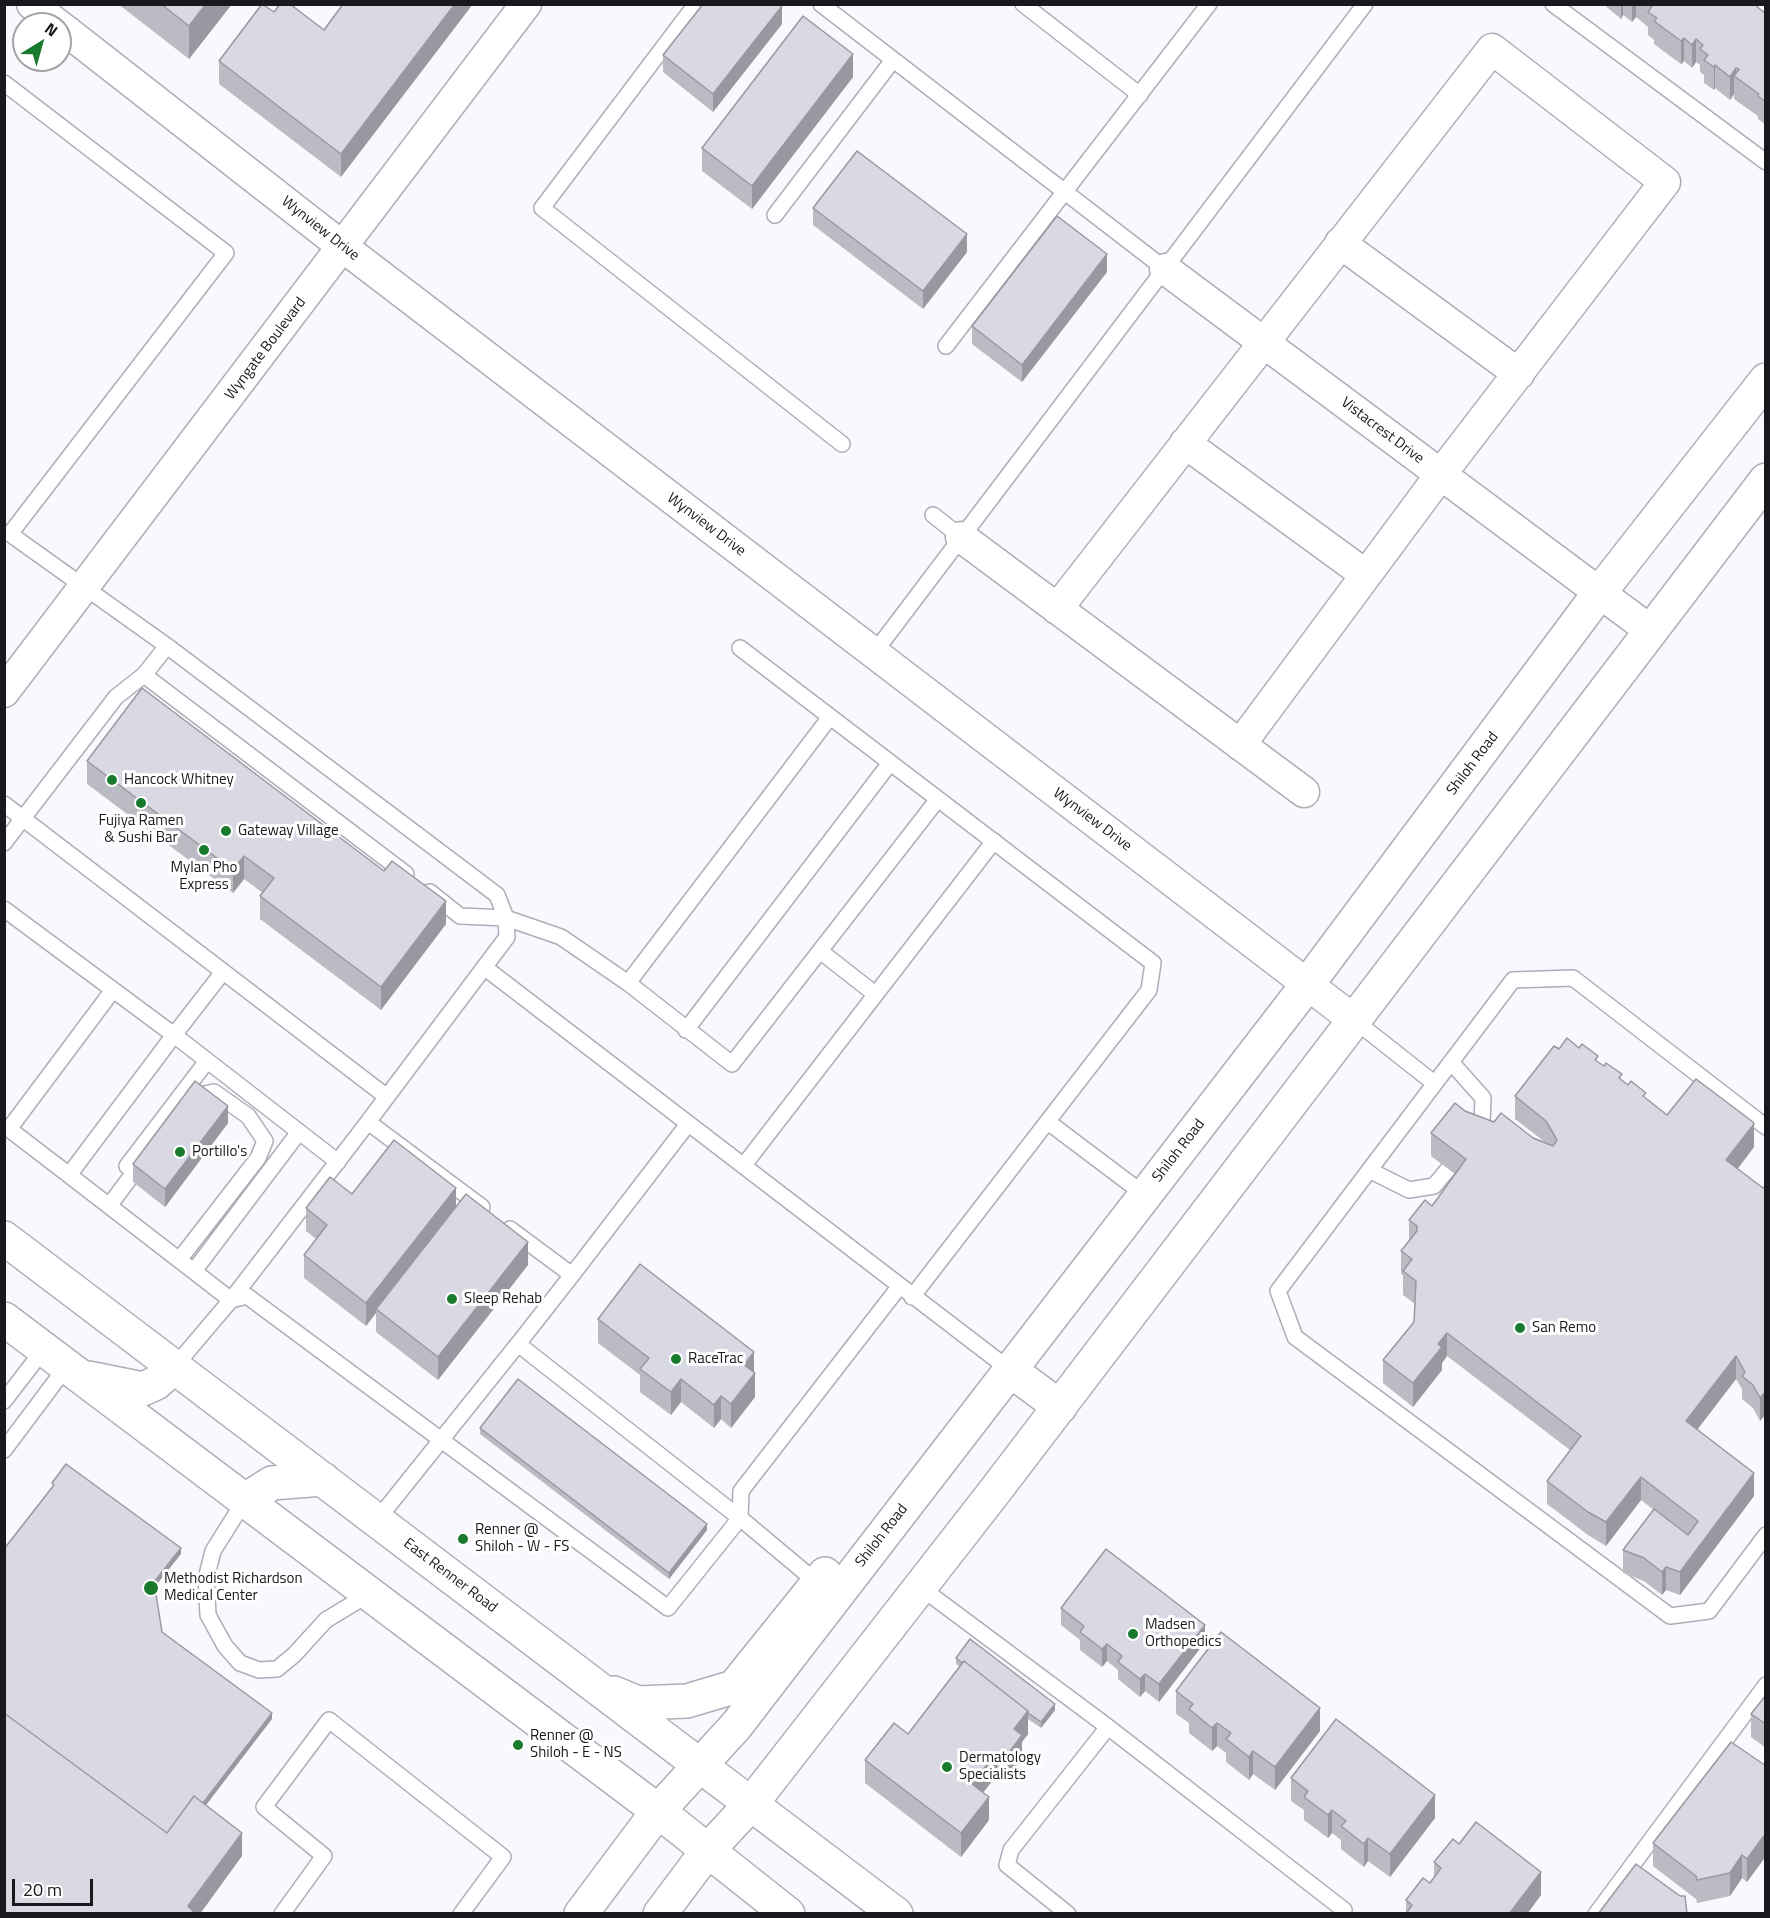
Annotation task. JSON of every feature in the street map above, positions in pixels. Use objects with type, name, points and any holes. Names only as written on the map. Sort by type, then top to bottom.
[{"type":"main road","name":"Shiloh Road","points":[[826,1590],[889,1495],[922,1484],[1307,985],[1600,592],[1766,380]]},
{"type":"main road","points":[[660,1914],[708,1850],[751,1803],[1060,1407],[1766,480]]},
{"type":"main road","name":"East Renner Road","points":[[4,1238],[896,1914]]},
{"type":"main road","points":[[4,1319],[658,1811],[788,1914]]},
{"type":"main road","points":[[64,1364],[143,1389],[156,1383],[175,1366]]},
{"type":"main road","points":[[1010,1370],[1060,1407]]},
{"type":"main road","points":[[245,1500],[272,1483],[323,1479]]},
{"type":"main road","points":[[594,1685],[638,1703],[687,1701],[734,1687],[826,1590]]},
{"type":"main road","points":[[581,1914],[658,1811],[736,1726],[826,1590]]},
{"type":"street","name":"Wyngate Boulevard","points":[[4,692],[526,4]]},
{"type":"street","name":"Wynview Drive","points":[[72,36],[343,247],[1354,1020]]},
{"type":"street","points":[[1057,609],[1492,49],[1665,182],[1441,474],[1240,745]]},
{"type":"street","points":[[1340,243],[1519,374]]},
{"type":"street","name":"Vistacrest Drive","points":[[1165,269],[1651,631]]},
{"type":"street","points":[[1185,443],[1366,575]]},
{"type":"street","points":[[961,537],[1304,792]]},
{"type":"lane","points":[[696,4],[542,208],[842,444]]},
{"type":"lane","points":[[821,4],[1165,269]]},
{"type":"lane","points":[[1023,4],[1140,95]]},
{"type":"lane","points":[[873,653],[1365,4]]},
{"type":"lane","points":[[1553,4],[1766,162]]},
{"type":"lane","points":[[946,346],[1209,5]]},
{"type":"lane","points":[[775,215],[892,60]]},
{"type":"lane","points":[[4,83],[226,253],[6,535],[167,646],[497,896],[506,918],[507,937],[338,1162],[231,1300],[175,1366]]},
{"type":"lane","points":[[933,515],[961,537]]},
{"type":"lane","points":[[4,843],[116,697],[144,675],[167,646]]},
{"type":"lane","points":[[740,648],[1153,963],[1149,990],[912,1297]]},
{"type":"lane","points":[[144,675],[460,916],[506,918],[561,937],[628,983],[732,1064],[938,799]]},
{"type":"lane","points":[[628,983],[830,717]]},
{"type":"lane","points":[[686,1030],[890,762]]},
{"type":"lane","points":[[4,804],[387,1097]]},
{"type":"lane","points":[[744,1165],[994,841]]},
{"type":"lane","points":[[4,909],[174,1035],[338,1162]]},
{"type":"lane","points":[[820,951],[875,994]]},
{"type":"lane","points":[[484,967],[1010,1370]]},
{"type":"lane","points":[[69,1175],[223,972]]},
{"type":"lane","points":[[1766,1127],[1573,978],[1512,980],[1278,1291],[1295,1337],[1670,1616],[1709,1611],[1766,1535]]},
{"type":"lane","points":[[113,990],[9,1129],[231,1300]]},
{"type":"lane","points":[[1354,1020],[1434,1083]]},
{"type":"lane","points":[[105,1203],[207,1061]]},
{"type":"lane","points":[[1451,1062],[1483,1098],[1482,1124],[1472,1139]]},
{"type":"lane","points":[[105,1203],[192,1096],[214,1092],[248,1116],[265,1141],[258,1158],[179,1260]]},
{"type":"lane","points":[[368,1122],[572,1275]]},
{"type":"lane","points":[[1048,1122],[1145,1195]]},
{"type":"lane","points":[[377,1520],[442,1443],[688,1124]]},
{"type":"lane","points":[[194,1271],[299,1132]]},
{"type":"lane","points":[[1369,1170],[1409,1190],[1434,1186],[1449,1168]]},
{"type":"lane","points":[[231,1300],[247,1296],[442,1443],[668,1608],[740,1518],[741,1491],[899,1287]]},
{"type":"lane","points":[[518,1344],[740,1518],[826,1590]]},
{"type":"lane","points":[[4,1401],[64,1364]]},
{"type":"lane","points":[[4,1450],[64,1364]]},
{"type":"lane","points":[[245,1500],[213,1551],[206,1579],[208,1616],[225,1646],[240,1663],[259,1671],[277,1669],[326,1620],[369,1594]]},
{"type":"lane","points":[[920,1587],[1108,1727],[1344,1910],[1342,1914]]},
{"type":"lane","points":[[1596,1914],[1766,1685]]},
{"type":"lane","points":[[282,1914],[324,1856],[264,1807],[329,1720],[503,1857],[461,1914]]},
{"type":"lane","points":[[1068,1914],[1006,1864],[1011,1850],[1108,1727]]},
{"type":"building","points":[[161,4],[206,4],[189,26]]},
{"type":"building","points":[[262,4],[274,12],[280,4],[290,4],[324,30],[343,4],[455,4],[341,154],[219,61]]},
{"type":"building","points":[[703,4],[780,4],[782,6],[713,94],[663,55]]},
{"type":"building","points":[[1650,4],[1754,4],[1766,14],[1766,102],[1734,76],[1739,69],[1736,68],[1730,77],[1715,65],[1714,67],[1704,60],[1708,55],[1700,49],[1703,45],[1696,39],[1692,45],[1684,38],[1681,41],[1654,21],[1657,18],[1648,12],[1652,6]]},
{"type":"building","points":[[803,16],[853,54],[752,186],[702,148]]},
{"type":"building","points":[[857,151],[967,234],[923,291],[813,208]]},
{"type":"building","points":[[1057,216],[1107,254],[1022,365],[972,326]]},
{"type":"building","name":"Gateway Village","points":[[142,688],[384,871],[392,861],[446,901],[381,987],[260,896],[274,878],[244,856],[233,870],[87,761]]},
{"type":"building","name":"San Remo","points":[[1567,1038],[1579,1048],[1582,1044],[1598,1056],[1595,1060],[1604,1066],[1606,1063],[1622,1074],[1619,1078],[1628,1085],[1631,1081],[1646,1093],[1643,1096],[1667,1115],[1696,1079],[1754,1124],[1726,1160],[1763,1188],[1766,1185],[1766,1391],[1760,1398],[1753,1385],[1742,1376],[1745,1372],[1736,1356],[1686,1421],[1754,1473],[1680,1572],[1666,1567],[1662,1572],[1644,1558],[1623,1550],[1654,1509],[1688,1535],[1698,1521],[1641,1477],[1606,1522],[1588,1512],[1547,1481],[1581,1436],[1447,1333],[1438,1344],[1442,1347],[1413,1383],[1383,1360],[1414,1322],[1416,1281],[1403,1271],[1412,1259],[1401,1251],[1417,1231],[1417,1226],[1409,1220],[1425,1200],[1432,1206],[1466,1159],[1431,1133],[1455,1103],[1465,1111],[1494,1122],[1501,1113],[1533,1138],[1553,1146],[1557,1140],[1546,1121],[1515,1096],[1554,1046],[1559,1049]]},
{"type":"building","name":"Portillo's","points":[[195,1081],[228,1106],[165,1189],[133,1164]]},
{"type":"building","points":[[394,1140],[456,1188],[366,1303],[304,1255],[327,1225],[306,1208],[330,1177],[352,1194]]},
{"type":"building","name":"Sleep Rehab","points":[[466,1194],[528,1242],[438,1357],[376,1309]]},
{"type":"building","name":"RaceTrac","points":[[640,1264],[754,1352],[744,1365],[755,1373],[731,1404],[721,1396],[714,1405],[681,1379],[671,1392],[640,1369],[649,1358],[598,1319]]},
{"type":"building","points":[[518,1379],[707,1524],[669,1573],[480,1428]]},
{"type":"building","points":[[66,1464],[181,1548],[154,1582],[162,1632],[272,1713],[203,1803],[194,1796],[167,1833],[4,1713],[4,1549],[54,1485],[52,1483]]},
{"type":"building","name":"Madsen Orthopedics","points":[[1106,1549],[1205,1625],[1159,1684],[1145,1674],[1140,1679],[1118,1662],[1122,1656],[1107,1644],[1102,1649],[1080,1632],[1084,1626],[1061,1608]]},
{"type":"building","points":[[1221,1632],[1320,1708],[1275,1767],[1253,1751],[1249,1757],[1226,1739],[1231,1733],[1217,1723],[1212,1728],[1189,1709],[1193,1704],[1176,1691]]},
{"type":"building","points":[[970,1639],[1055,1704],[1041,1722],[964,1661],[962,1663],[956,1658]]},
{"type":"building","name":"Dermatology Specialists","points":[[964,1661],[1028,1711],[1014,1729],[1022,1735],[1005,1758],[997,1752],[972,1784],[989,1797],[961,1833],[865,1760],[894,1723],[908,1734]]},
{"type":"building","points":[[1766,1695],[1766,1724],[1751,1714]]},
{"type":"building","points":[[4,1713],[167,1833],[194,1796],[242,1833],[188,1906],[196,1914],[4,1914]]},
{"type":"building","points":[[1336,1719],[1435,1795],[1390,1854],[1368,1838],[1364,1844],[1341,1826],[1346,1821],[1332,1810],[1328,1815],[1304,1797],[1308,1791],[1291,1778]]},
{"type":"building","points":[[1731,1742],[1766,1766],[1766,1833],[1747,1859],[1742,1855],[1730,1873],[1697,1880],[1696,1876],[1653,1843]]},
{"type":"building","points":[[1476,1822],[1541,1872],[1509,1914],[1406,1914],[1412,1905],[1406,1900],[1423,1878],[1430,1883],[1441,1868],[1434,1862],[1453,1839],[1459,1844]]},
{"type":"building","points":[[1636,1864],[1680,1896],[1685,1896],[1687,1914],[1598,1914]]},
{"type":"place","name":"Hancock Whitney","points":[[112,780]]},
{"type":"place","name":"Fujiya Ramen & Sushi Bar","points":[[141,803]]},
{"type":"place","name":"Gateway Village","points":[[226,831]]},
{"type":"place","name":"Mylan Pho Express","points":[[204,850]]},
{"type":"place","name":"Portillo's","points":[[180,1152]]},
{"type":"place","name":"Sleep Rehab","points":[[452,1299]]},
{"type":"place","name":"San Remo","points":[[1520,1328]]},
{"type":"place","name":"RaceTrac","points":[[676,1359]]},
{"type":"place","name":"Renner @ Shiloh - W - FS","points":[[463,1539]]},
{"type":"place","name":"Methodist Richardson Medical Center","points":[[151,1588]]},
{"type":"place","name":"Madsen Orthopedics","points":[[1133,1634]]},
{"type":"place","name":"Renner @ Shiloh - E - NS","points":[[518,1745]]},
{"type":"place","name":"Dermatology Specialists","points":[[947,1767]]}]
